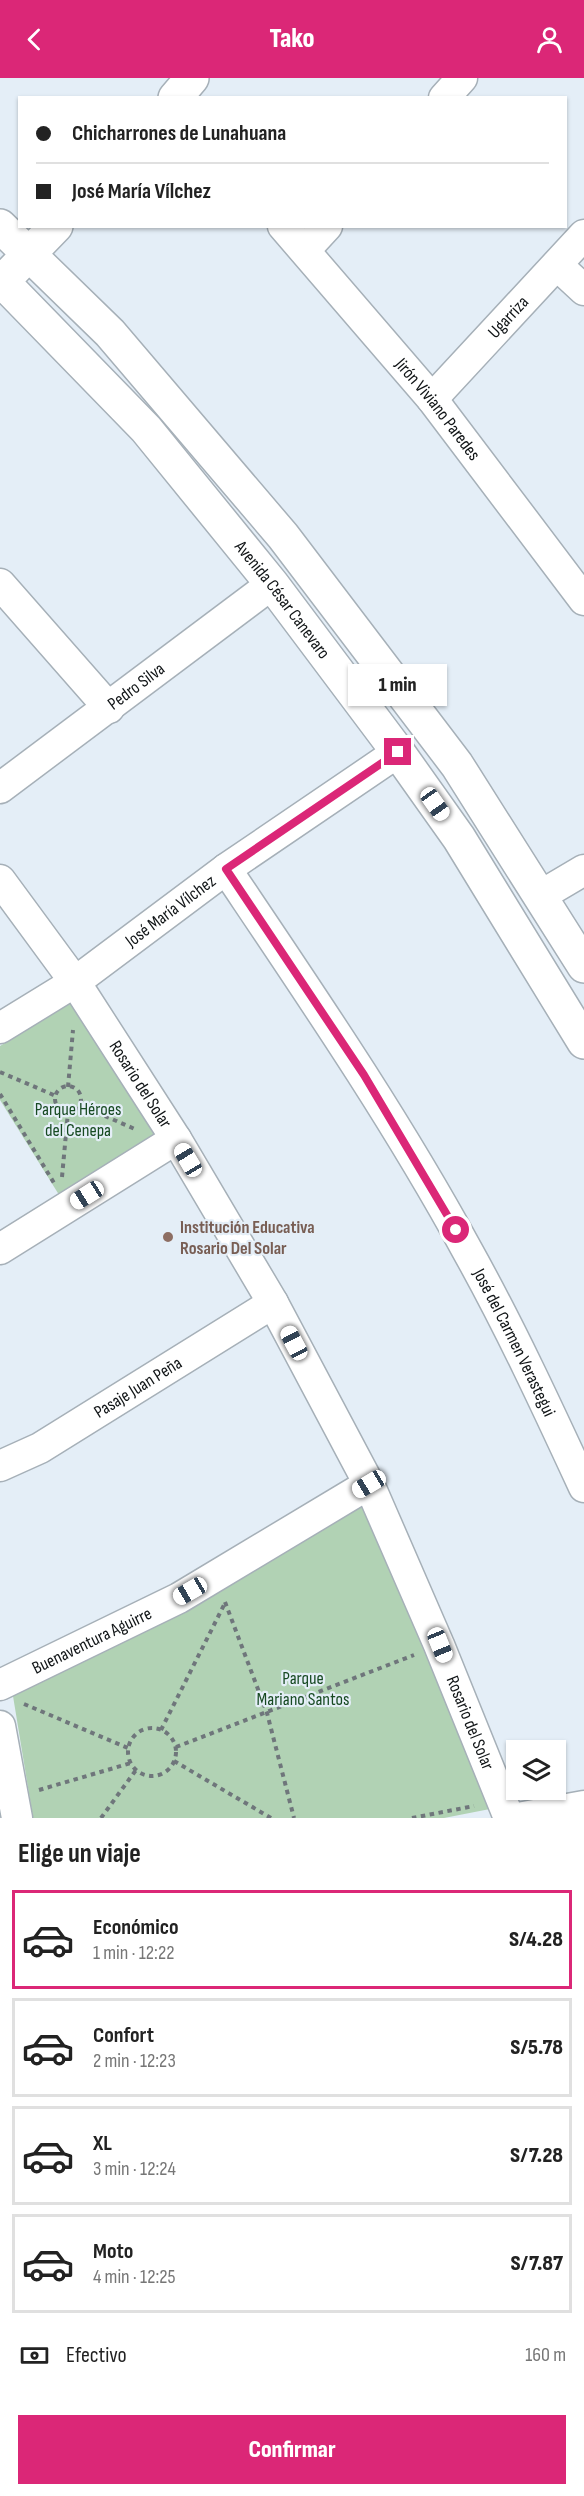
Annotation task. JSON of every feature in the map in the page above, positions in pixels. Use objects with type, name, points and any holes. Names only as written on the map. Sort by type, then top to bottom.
[{"type":"main road","points":[[177,96],[192,78]]},
{"type":"main road","name":"Avenida César Canevaro","points":[[0,226],[110,333],[283,536],[457,765],[584,966]]},
{"type":"main road","points":[[1,282],[54,228]]},
{"type":"main road","name":"Avenida César Canevaro","points":[[1,282],[146,429],[272,584],[398,752],[459,838],[584,1042]]},
{"type":"street","points":[[446,96],[462,78]]},
{"type":"street","name":"Jirón Viviano Paredes","points":[[285,228],[432,399],[584,600]]},
{"type":"street","points":[[305,250],[325,228]]},
{"type":"street","name":"Ugarriza","points":[[432,399],[584,235]]},
{"type":"street","points":[[557,265],[584,290]]},
{"type":"street","points":[[0,584],[109,708]]},
{"type":"street","name":"Pedro Silva","points":[[0,788],[272,584]]},
{"type":"street","name":"José María Vílchez","points":[[0,1028],[75,982],[226,869],[398,752]]},
{"type":"street","name":"José del Carmen Verastegui","points":[[226,869],[364,1075],[467,1250],[527,1366],[584,1487]]},
{"type":"street","points":[[540,896],[584,870]]},
{"type":"street","name":"Rosario del Solar","points":[[0,880],[75,982],[176,1139],[273,1303],[369,1484],[440,1645],[509,1818]]},
{"type":"street","points":[[0,1249],[65,1200],[176,1139]]},
{"type":"street","name":"Pasaje Juan Peña","points":[[0,1466],[40,1448],[273,1303]]},
{"type":"street","name":"Buenaventura Aguirre","points":[[13,1691],[179,1598],[220,1589],[369,1484]]},
{"type":"street","points":[[0,1726],[17,1818]]},
{"type":"street","points":[[518,1818],[584,1806]]},
{"type":"path","points":[[68,1087],[75,982]]},
{"type":"path","points":[[0,1072],[56,1096]]},
{"type":"path","points":[[68,1087],[78,1090],[81,1096],[77,1109],[68,1112],[59,1108],[56,1096],[59,1090],[68,1087]]},
{"type":"path","points":[[0,1094],[65,1200]]},
{"type":"path","points":[[80,1105],[153,1137],[176,1139]]},
{"type":"path","points":[[65,1200],[68,1112]]},
{"type":"path","points":[[220,1589],[267,1713],[294,1818]]},
{"type":"path","points":[[160,1730],[220,1589]]},
{"type":"path","points":[[176,1747],[440,1645]]},
{"type":"path","points":[[13,1691],[16,1701],[128,1748]]},
{"type":"path","points":[[144,1730],[160,1730],[172,1740],[176,1747],[171,1768],[157,1776],[150,1776],[135,1770],[128,1748],[132,1740],[144,1730]]},
{"type":"path","points":[[174,1761],[271,1818]]},
{"type":"path","points":[[33,1792],[131,1763]]},
{"type":"path","points":[[101,1818],[135,1770]]},
{"type":"path","points":[[412,1818],[476,1806]]},
{"type":"green space","name":"Parque Héroes del Cenepa","points":[[72,1002],[157,1139],[61,1198],[0,1100],[0,1046]]},
{"type":"green space","name":"Parque Mariano Santos","points":[[362,1505],[406,1601],[490,1809],[444,1818],[33,1818],[13,1696],[138,1635]]},
{"type":"place","name":"Institución Educativa Rosario Del Solar","points":[[168,1237]]},
{"type":"route","points":[[398,752],[226,869],[364,1075],[456,1230]]}]
